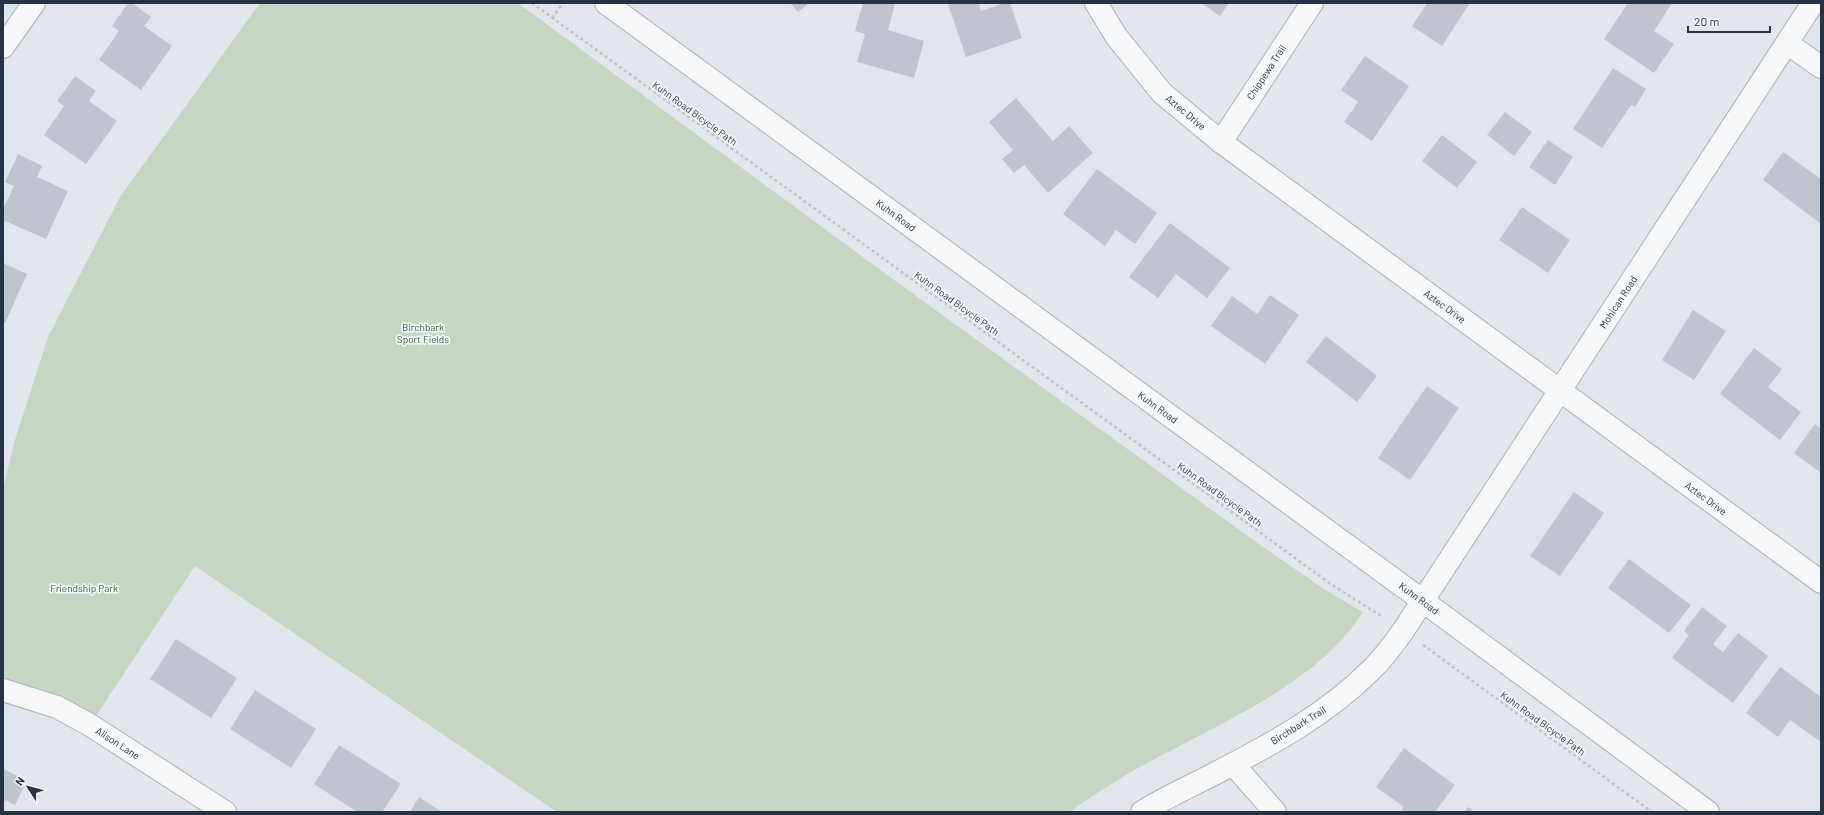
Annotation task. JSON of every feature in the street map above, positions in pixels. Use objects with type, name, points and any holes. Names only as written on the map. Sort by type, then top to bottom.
[{"type":"street","points":[[3,47],[34,3]]},
{"type":"street","name":"Kuhn Road","points":[[606,3],[1423,600],[1708,812]]},
{"type":"street","name":"Aztec Drive","points":[[1096,3],[1116,36],[1162,93],[1221,142],[1821,582]]},
{"type":"street","name":"Chippewa Trail","points":[[1221,142],[1312,3]]},
{"type":"street","name":"Mohican Road","points":[[1423,600],[1813,3]]},
{"type":"street","points":[[1788,43],[1821,67]]},
{"type":"street","name":"Birchbark Trail","points":[[1142,812],[1233,764],[1316,716],[1350,690],[1371,670],[1387,651],[1423,600]]},
{"type":"street","name":"Alison Lane","points":[[3,690],[57,707],[90,725],[225,812]]},
{"type":"street","points":[[1233,764],[1275,812]]},
{"type":"path","name":"Kuhn Road Bicycle Path","points":[[532,3],[1332,585],[1377,612]]},
{"type":"path","points":[[552,18],[563,3]]},
{"type":"path","name":"Kuhn Road Bicycle Path","points":[[1424,647],[1652,812]]},
{"type":"green space","name":"Birchbark Sport Fields","points":[[260,3],[518,3],[890,277],[1256,542],[1330,593],[1363,612],[1344,637],[1320,660],[1294,681],[1237,716],[1128,774],[1069,812],[557,812],[195,566],[90,725],[3,690],[3,489],[14,443],[48,337],[120,197]]},
{"type":"building","points":[[128,3],[132,3],[151,17],[144,26],[172,46],[141,90],[99,60],[119,31],[112,26]]},
{"type":"building","points":[[790,3],[809,3],[798,12]]},
{"type":"building","points":[[863,3],[895,3],[888,30],[924,41],[914,78],[857,62],[865,34],[855,31]]},
{"type":"building","points":[[979,3],[981,11],[1004,3],[1010,3],[1022,38],[966,57],[948,4]]},
{"type":"building","points":[[1201,3],[1229,3],[1220,16]]},
{"type":"building","points":[[1427,3],[1470,3],[1442,46],[1412,26]]},
{"type":"building","points":[[1628,3],[1672,3],[1654,31],[1674,44],[1654,73],[1604,39]]},
{"type":"building","points":[[1365,56],[1409,86],[1372,141],[1344,122],[1358,102],[1341,90]]},
{"type":"building","points":[[1613,68],[1646,89],[1635,107],[1631,105],[1602,148],[1573,129]]},
{"type":"building","points":[[75,76],[96,91],[89,101],[117,121],[86,164],[44,135],[64,106],[57,101]]},
{"type":"building","points":[[1016,98],[1053,141],[1069,126],[1093,153],[1048,193],[1024,165],[1014,173],[1002,159],[1013,150],[989,122]]},
{"type":"building","points":[[1505,112],[1532,132],[1514,156],[1487,135]]},
{"type":"building","points":[[1442,135],[1477,162],[1457,188],[1422,161]]},
{"type":"building","points":[[1548,140],[1573,157],[1555,185],[1529,167]]},
{"type":"building","points":[[1783,152],[1821,179],[1821,224],[1763,180]]},
{"type":"building","points":[[18,154],[42,166],[37,177],[68,191],[46,239],[3,220],[3,209],[14,186],[5,182]]},
{"type":"building","points":[[1097,169],[1157,213],[1135,244],[1116,230],[1105,246],[1063,214]]},
{"type":"building","points":[[1522,207],[1570,240],[1548,273],[1499,240]]},
{"type":"building","points":[[1170,223],[1230,268],[1207,298],[1176,274],[1158,298],[1129,277]]},
{"type":"building","points":[[3,263],[27,274],[5,323],[3,322]]},
{"type":"building","points":[[1270,295],[1299,315],[1265,364],[1211,326],[1232,296],[1257,314]]},
{"type":"building","points":[[1693,310],[1726,331],[1694,380],[1662,360]]},
{"type":"building","points":[[1326,336],[1377,376],[1357,402],[1306,362]]},
{"type":"building","points":[[1754,348],[1782,369],[1768,387],[1801,412],[1780,440],[1720,394]]},
{"type":"building","points":[[1427,386],[1459,408],[1410,480],[1378,458]]},
{"type":"building","points":[[1815,424],[1821,429],[1821,473],[1794,453]]},
{"type":"building","points":[[1574,492],[1604,513],[1560,576],[1530,556]]},
{"type":"building","points":[[1629,559],[1691,605],[1669,633],[1608,588]]},
{"type":"building","points":[[1702,607],[1727,626],[1713,644],[1723,652],[1738,633],[1768,656],[1733,703],[1672,658],[1689,635],[1684,631]]},
{"type":"building","points":[[176,639],[237,678],[211,718],[150,679]]},
{"type":"building","points":[[1780,667],[1821,697],[1821,742],[1790,720],[1778,737],[1746,713]]},
{"type":"building","points":[[255,690],[316,729],[291,768],[230,729]]},
{"type":"building","points":[[339,745],[401,784],[382,812],[357,812],[314,784]]},
{"type":"building","points":[[1404,748],[1455,785],[1435,812],[1400,812],[1404,807],[1376,787]]},
{"type":"building","points":[[3,769],[27,780],[15,805],[5,800],[3,805]]},
{"type":"building","points":[[419,797],[442,812],[410,812]]},
{"type":"building","points":[[1468,807],[1475,812],[1464,812]]},
{"type":"park label","name":"Friendship Park","points":[[84,588]]}]
